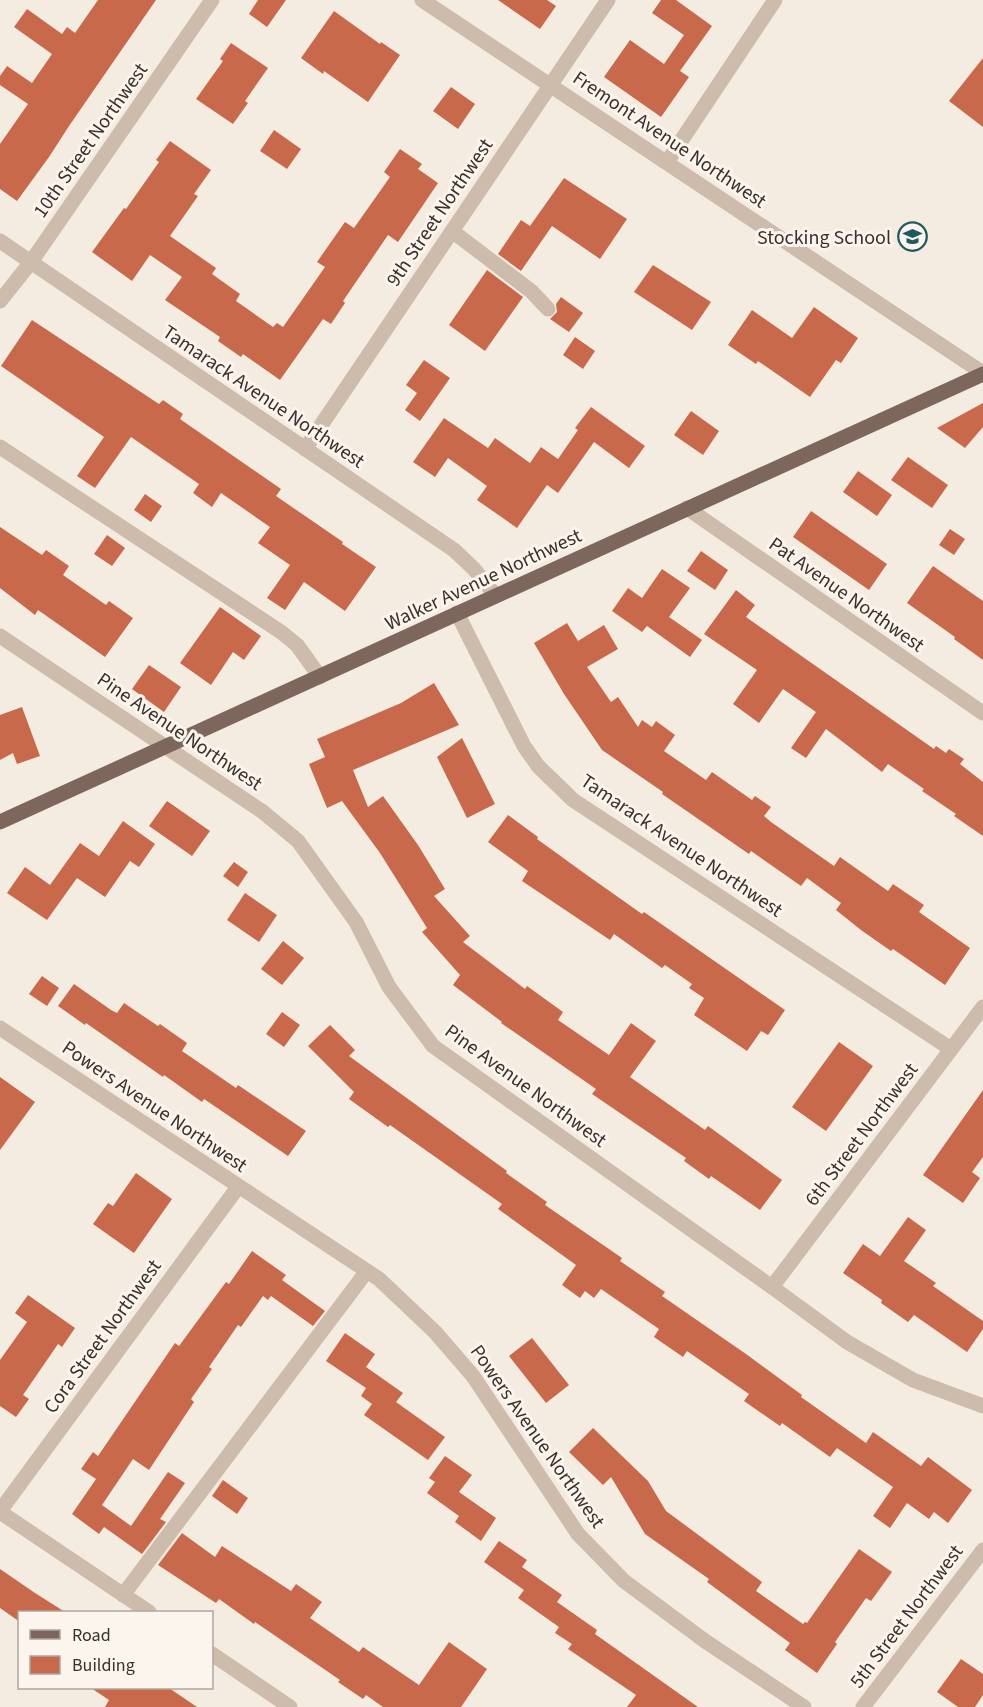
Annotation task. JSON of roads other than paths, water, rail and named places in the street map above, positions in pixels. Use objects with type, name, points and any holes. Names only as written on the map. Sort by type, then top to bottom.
[{"type":"main road","name":"Walker Avenue Northwest","points":[[0,822],[983,374]]},
{"type":"street","name":"10th Street Northwest","points":[[0,301],[31,262],[212,0]]},
{"type":"street","name":"Fremont Avenue Northwest","points":[[422,0],[983,374]]},
{"type":"street","name":"9th Street Northwest","points":[[305,449],[608,0]]},
{"type":"street","points":[[667,162],[775,0]]},
{"type":"street","points":[[452,231],[531,291],[548,309]]},
{"type":"street","name":"Tamarack Avenue Northwest","points":[[0,241],[454,550],[474,569],[496,596]]},
{"type":"street","points":[[0,447],[281,632],[297,645],[320,677]]},
{"type":"street","name":"Pat Avenue Northwest","points":[[687,508],[983,714]]},
{"type":"street","name":"Tamarack Avenue Northwest","points":[[457,614],[524,746],[538,766],[567,794],[951,1049]]},
{"type":"street","name":"Pine Avenue Northwest","points":[[0,636],[262,812],[298,841],[356,922],[389,987],[433,1046],[847,1342],[914,1380],[983,1406]]},
{"type":"street","name":"6th Street Northwest","points":[[772,1287],[983,1007]]},
{"type":"street","name":"Powers Avenue Northwest","points":[[0,1028],[379,1279],[435,1332],[473,1376],[578,1534],[624,1581],[705,1641],[804,1707]]},
{"type":"street","name":"Cora Street Northwest","points":[[0,1511],[238,1186]]},
{"type":"street","points":[[123,1594],[367,1271]]},
{"type":"street","points":[[0,1511],[148,1611]]},
{"type":"street","name":"5th Street Northwest","points":[[863,1707],[983,1550]]},
{"type":"street","points":[[213,1655],[290,1707]]},
{"type":"place","name":"Stocking School","points":[[912,237]]}]
